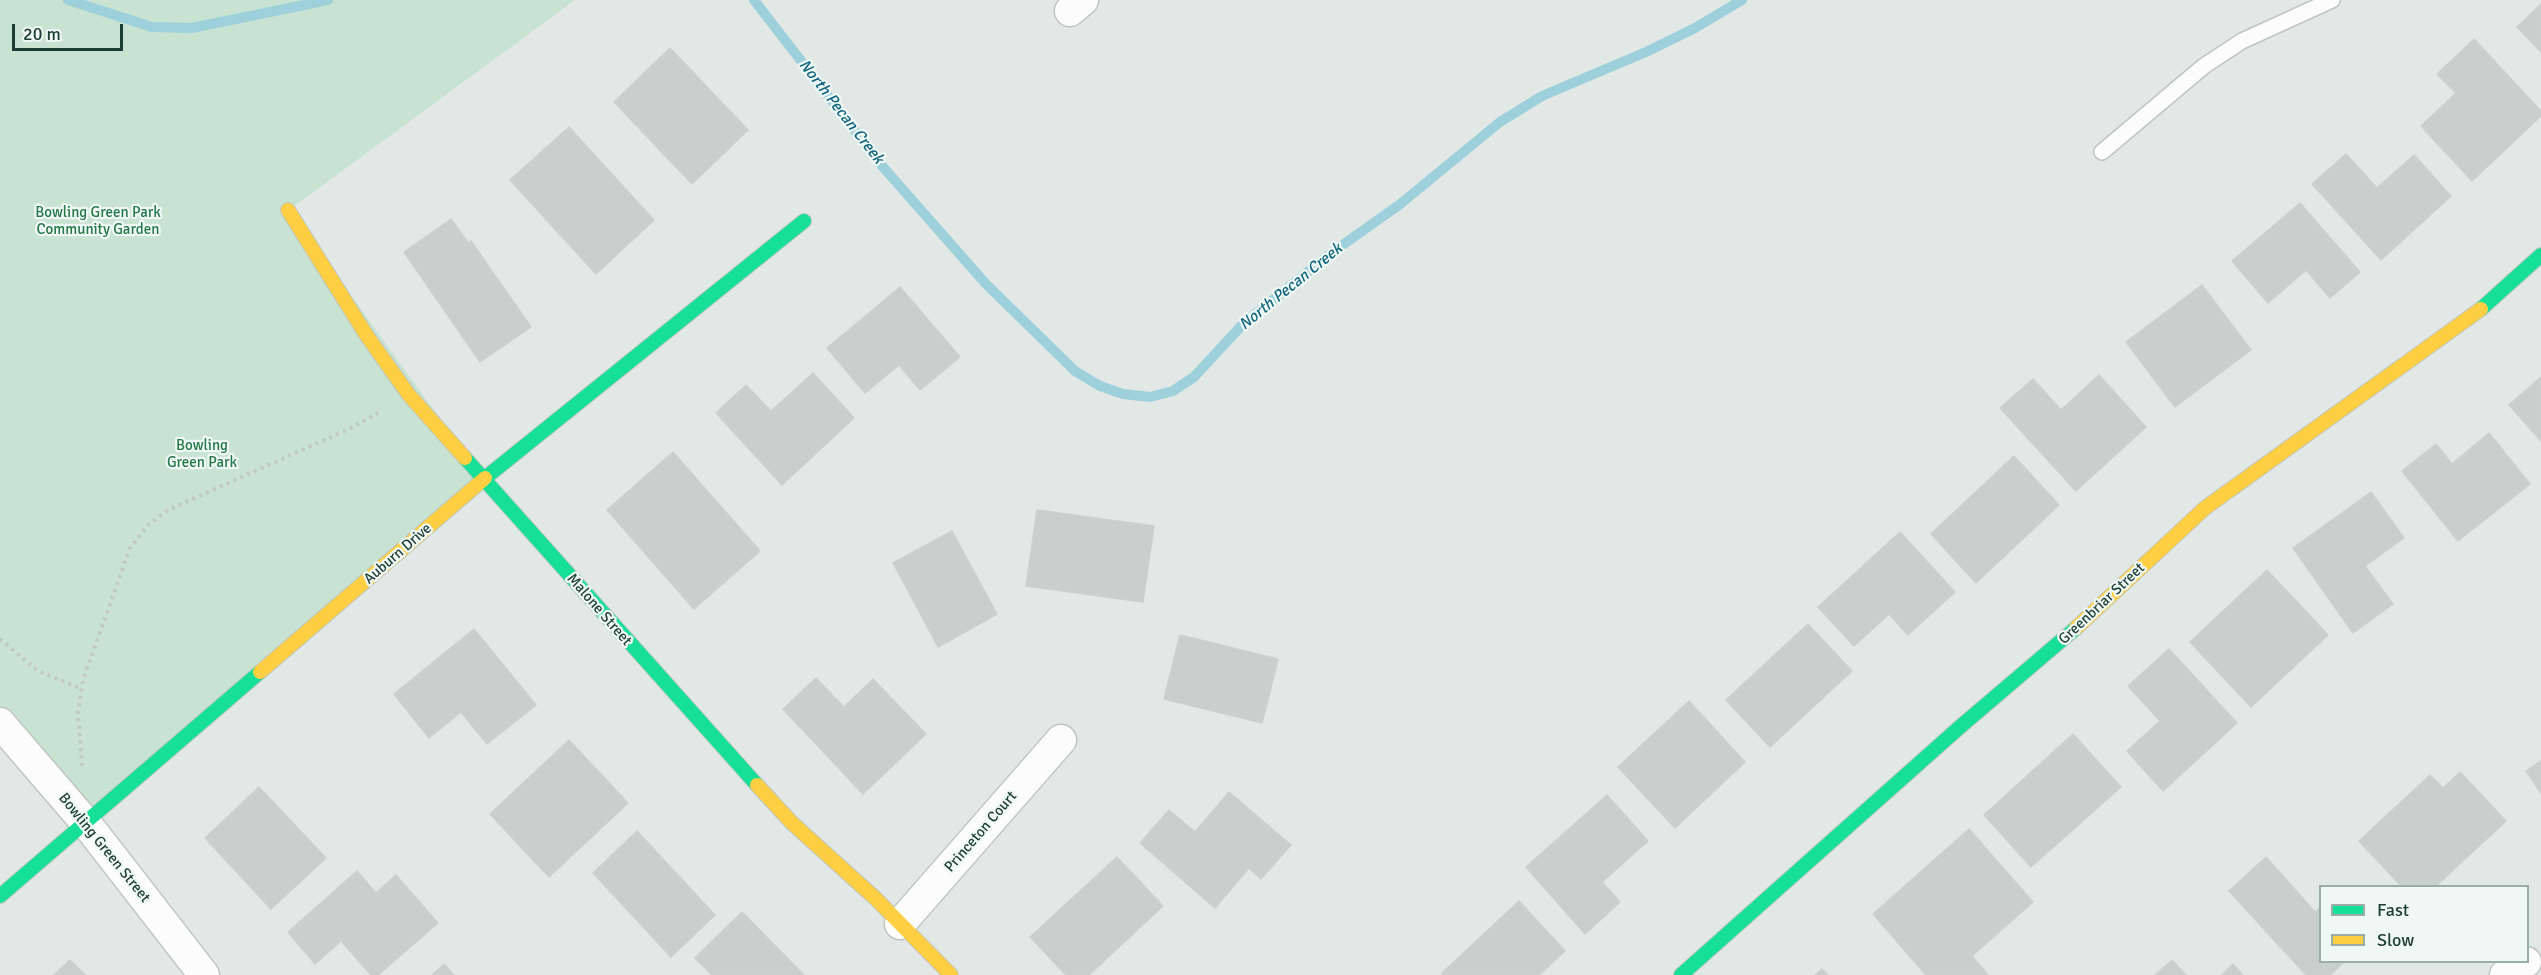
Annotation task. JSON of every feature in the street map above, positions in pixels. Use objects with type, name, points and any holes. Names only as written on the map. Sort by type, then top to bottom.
[{"type":"street","name":"Malone Street","points":[[288,210],[367,336],[410,395],[712,737],[792,823],[951,975]]},
{"type":"street","name":"Auburn Drive","points":[[0,896],[484,479],[804,221]]},
{"type":"street","name":"Greenbriar Street","points":[[1681,975],[1961,726],[2049,653],[2205,508],[2296,440],[2480,310],[2541,255]]},
{"type":"street","name":"Bowling Green Street","points":[[0,723],[86,823],[204,975]]},
{"type":"street","name":"Princeton Court","points":[[900,924],[1061,740]]},
{"type":"street","points":[[2505,975],[2524,963]]},
{"type":"lane","points":[[2102,152],[2204,66],[2298,8],[2332,0]]},
{"type":"path","points":[[82,767],[78,712],[82,690],[130,548],[147,526],[168,510],[351,428],[410,395]]},
{"type":"path","points":[[0,639],[38,670],[82,690]]},
{"type":"green space","name":"Bowling Green Park","points":[[0,0],[575,0],[289,210],[484,479],[86,823],[0,725]]},
{"type":"building","points":[[2541,4],[2541,52],[2517,27]]},
{"type":"building","points":[[2474,39],[2541,111],[2541,116],[2472,181],[2421,126],[2456,93],[2437,74]]},
{"type":"building","points":[[670,48],[748,130],[692,184],[614,102]]},
{"type":"building","points":[[569,127],[654,220],[596,274],[510,180]]},
{"type":"building","points":[[2346,154],[2377,188],[2414,155],[2451,196],[2381,260],[2312,184]]},
{"type":"building","points":[[2300,203],[2360,272],[2330,298],[2306,270],[2268,303],[2232,261]]},
{"type":"building","points":[[451,219],[469,244],[471,241],[531,327],[480,362],[404,252]]},
{"type":"building","points":[[2202,285],[2251,350],[2175,407],[2126,342]]},
{"type":"building","points":[[900,287],[960,357],[920,390],[899,365],[865,393],[827,348]]},
{"type":"building","points":[[813,373],[854,418],[782,485],[716,413],[746,385],[771,411]]},
{"type":"building","points":[[2099,375],[2146,427],[2076,491],[2000,408],[2033,379],[2061,410]]},
{"type":"building","points":[[2541,377],[2541,441],[2509,405]]},
{"type":"building","points":[[2489,433],[2530,484],[2458,541],[2402,471],[2436,444],[2452,464]]},
{"type":"building","points":[[673,452],[760,551],[694,609],[607,510]]},
{"type":"building","points":[[2014,456],[2059,505],[1976,583],[1931,534]]},
{"type":"building","points":[[2371,492],[2404,538],[2365,566],[2393,604],[2353,633],[2293,548]]},
{"type":"building","points":[[1037,510],[1154,526],[1143,602],[1026,586]]},
{"type":"building","points":[[952,531],[997,614],[938,647],[893,563]]},
{"type":"building","points":[[1900,532],[1955,592],[1908,635],[1889,614],[1854,646],[1818,607]]},
{"type":"building","points":[[2267,570],[2328,635],[2251,707],[2190,642]]},
{"type":"building","points":[[1808,624],[1852,671],[1770,747],[1726,700]]},
{"type":"building","points":[[474,629],[536,705],[487,744],[461,712],[429,738],[394,694]]},
{"type":"building","points":[[1180,635],[1278,659],[1262,723],[1164,699]]},
{"type":"building","points":[[2169,649],[2237,723],[2163,791],[2127,751],[2160,721],[2128,686]]},
{"type":"building","points":[[816,678],[844,707],[873,679],[926,734],[863,794],[783,709]]},
{"type":"building","points":[[1689,701],[1745,762],[1675,828],[1618,767]]},
{"type":"building","points":[[2073,734],[2121,787],[2031,867],[1984,815]]},
{"type":"building","points":[[569,740],[628,803],[549,877],[490,814]]},
{"type":"building","points":[[2541,761],[2541,793],[2526,771]]},
{"type":"building","points":[[2460,772],[2506,821],[2437,885],[2400,885],[2359,841],[2430,775],[2443,788]]},
{"type":"building","points":[[259,787],[326,858],[271,909],[205,838]]},
{"type":"building","points":[[1229,792],[1291,845],[1261,879],[1249,868],[1215,908],[1140,843],[1169,810],[1195,832]]},
{"type":"building","points":[[1607,795],[1648,841],[1602,882],[1620,902],[1585,934],[1526,867]]},
{"type":"building","points":[[1969,829],[2033,902],[1972,956],[1988,975],[1926,975],[1873,914]]},
{"type":"building","points":[[637,831],[715,915],[671,957],[593,873]]},
{"type":"building","points":[[1117,857],[1163,906],[1089,975],[1066,975],[1030,937]]},
{"type":"building","points":[[2266,857],[2315,912],[2319,908],[2319,963],[2343,963],[2330,975],[2306,975],[2229,891]]},
{"type":"building","points":[[357,871],[376,893],[396,875],[438,923],[378,975],[371,975],[341,941],[315,964],[288,932]]},
{"type":"building","points":[[1519,901],[1565,951],[1539,975],[1443,975],[1442,973]]},
{"type":"building","points":[[742,912],[804,975],[712,975],[695,958]]},
{"type":"building","points":[[70,960],[85,975],[54,975]]},
{"type":"building","points":[[2172,960],[2186,975],[2155,975]]},
{"type":"building","points":[[444,964],[454,975],[432,975]]},
{"type":"building","points":[[2233,964],[2243,975],[2222,975]]},
{"type":"building","points":[[1822,969],[1828,975],[1815,975]]},
{"type":"waterway","name":"North Pecan Creek","points":[[68,0],[152,27],[192,28],[328,0]]},
{"type":"waterway","name":"North Pecan Creek","points":[[754,0],[883,167],[986,284],[1075,371],[1100,386],[1123,394],[1150,397],[1173,391],[1194,377],[1244,323],[1334,251],[1399,205],[1500,122],[1542,96],[1646,52],[1695,28],[1742,0]]},
{"type":"traffic: fast","points":[[485,478],[804,221]]},
{"type":"traffic: fast","points":[[2481,309],[2541,255]]},
{"type":"traffic: fast","points":[[465,458],[757,785]]},
{"type":"traffic: fast","points":[[1681,975],[1961,726],[2076,628]]},
{"type":"traffic: fast","points":[[0,896],[260,672]]},
{"type":"traffic: slow","points":[[288,210],[367,336],[409,395],[465,458]]},
{"type":"traffic: slow","points":[[2076,628],[2205,508],[2481,309]]},
{"type":"traffic: slow","points":[[260,672],[485,478]]},
{"type":"traffic: slow","points":[[757,785],[792,823],[875,898],[951,975]]},
{"type":"park label","name":"Bowling Green Park Community Garden","points":[[98,222]]}]
